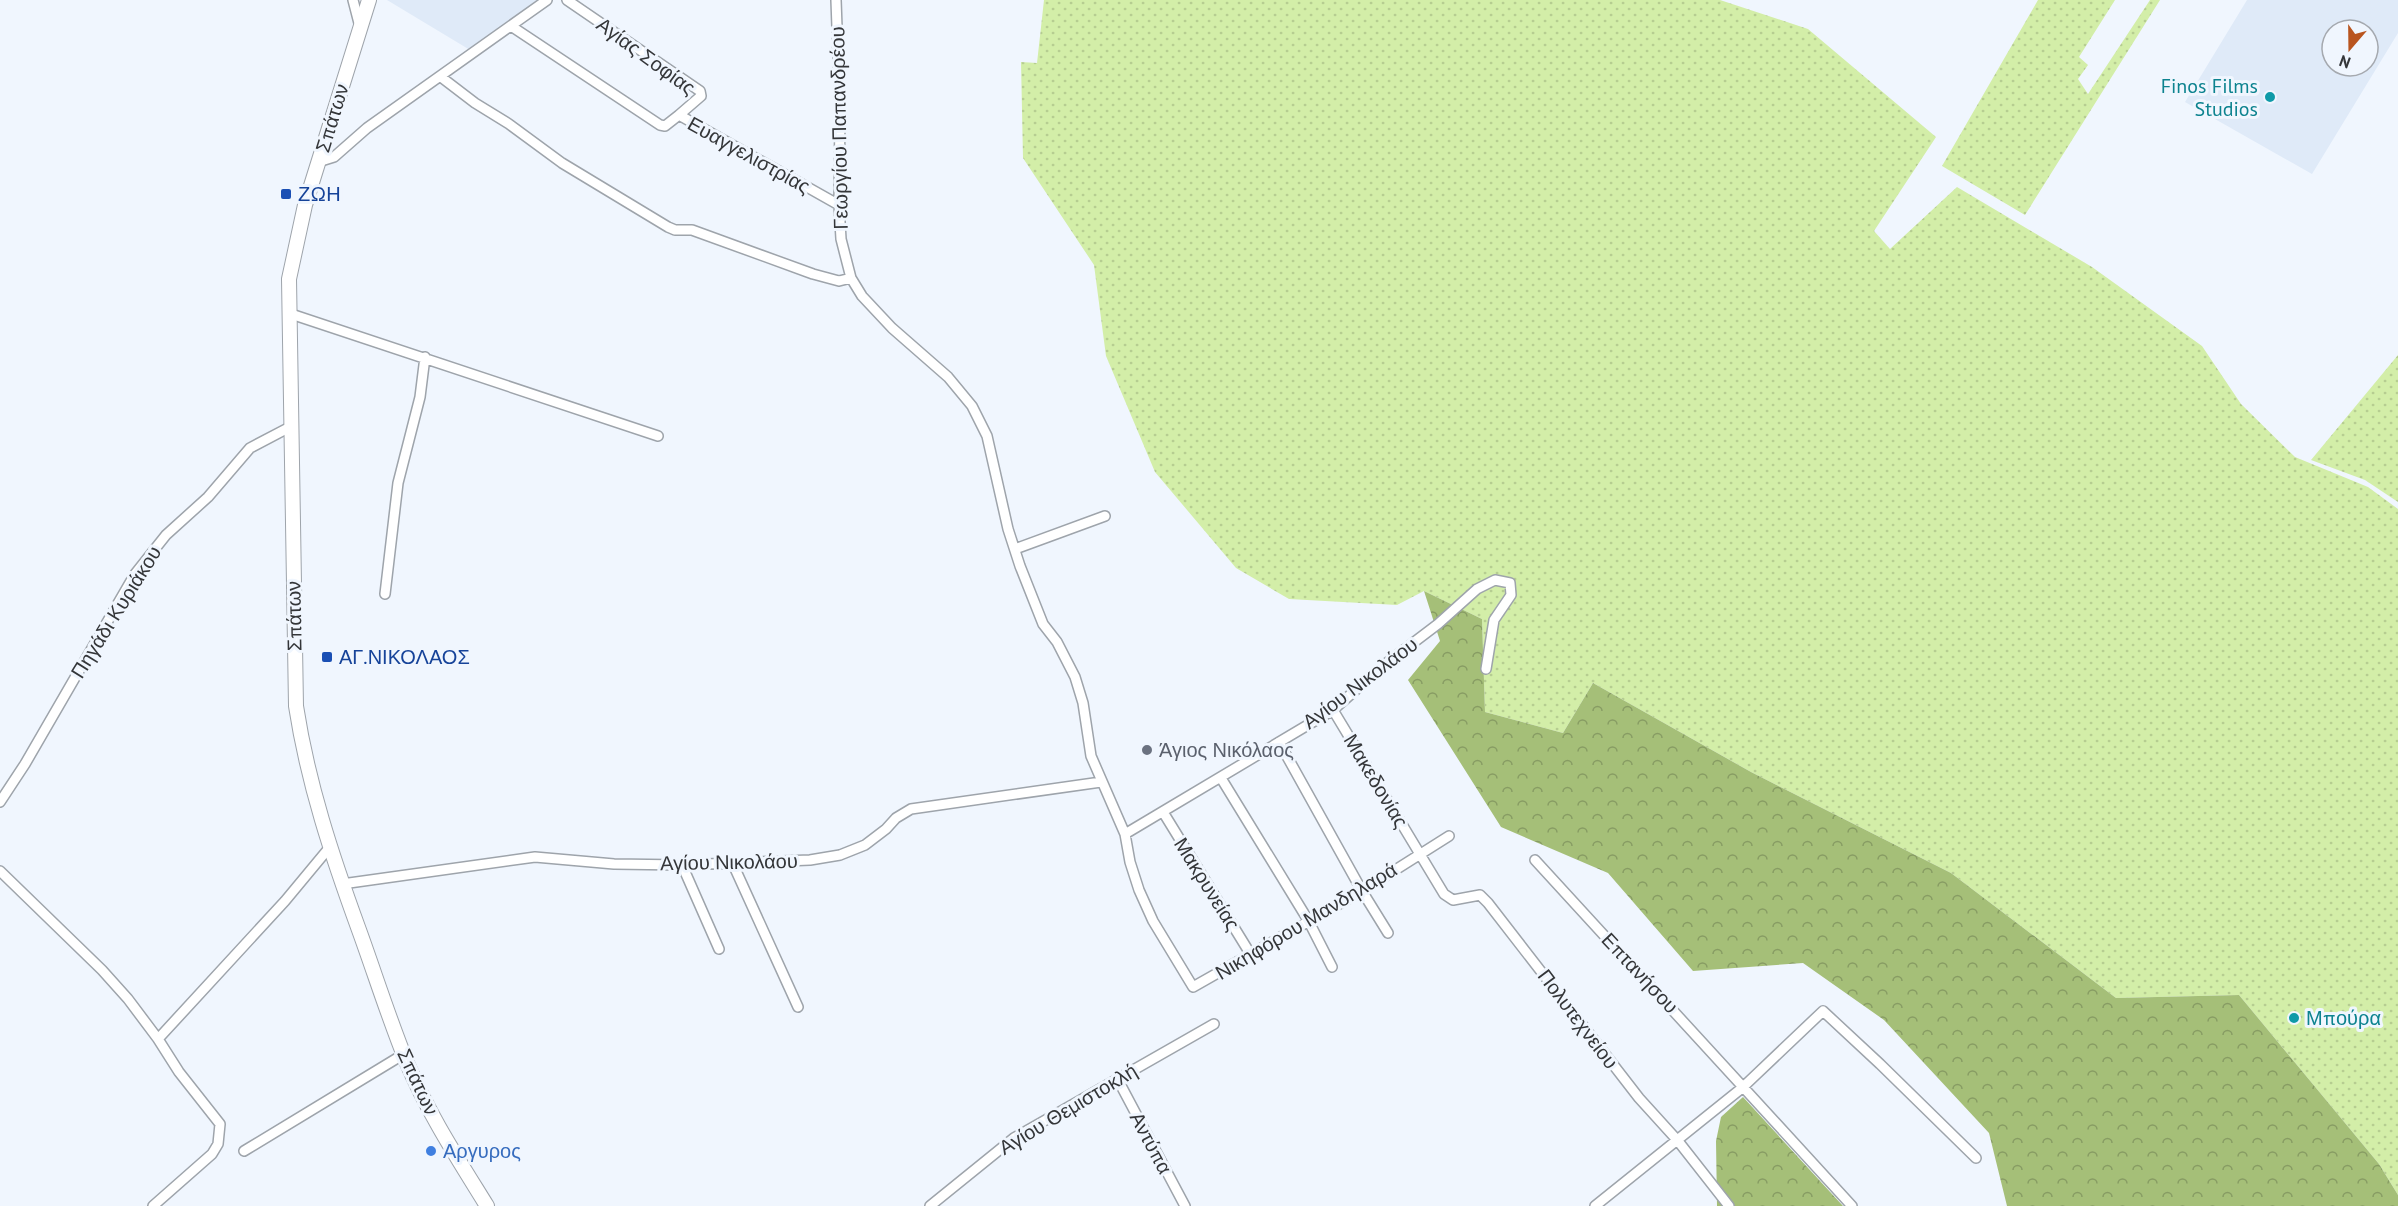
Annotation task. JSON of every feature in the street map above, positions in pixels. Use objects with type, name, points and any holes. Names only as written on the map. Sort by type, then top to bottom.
[{"type":"main road","name":"Σπάτων","points":[[369,0],[318,162],[291,262],[288,313],[296,706],[304,752],[329,848],[404,1054],[427,1105],[487,1206]]},
{"type":"street","points":[[353,0],[360,27]]},
{"type":"street","points":[[318,162],[334,157],[368,129],[547,0]]},
{"type":"street","name":"Αγίας Σοφίας","points":[[567,0],[700,90],[701,96],[679,115]]},
{"type":"street","name":"Γεωργίου Παπανδρέου","points":[[836,0],[840,110],[839,206],[841,239],[851,278],[862,296],[892,328],[948,377],[972,406],[987,436],[1015,549],[1043,624],[1057,642],[1075,677],[1083,703],[1091,756],[1125,834],[1140,890],[1153,921],[1193,987]]},
{"type":"street","name":"Ευαγγελιστρίας","points":[[512,26],[660,125],[665,126],[679,115],[839,206]]},
{"type":"street","points":[[441,77],[474,103],[509,124],[562,163],[675,230],[692,230],[813,274],[839,281],[851,278]]},
{"type":"street","points":[[288,313],[658,436]]},
{"type":"street","points":[[385,594],[398,483],[420,397],[425,357]]},
{"type":"street","name":"Πηγάδι Κυριάκου","points":[[0,802],[25,764],[141,566],[166,535],[208,498],[250,448],[290,427]]},
{"type":"street","points":[[1015,549],[1105,516]]},
{"type":"street","name":"Αγίου Νικολάου","points":[[1125,834],[1333,710],[1384,665],[1438,624],[1477,588],[1495,580],[1510,583],[1511,595],[1494,620],[1486,669]]},
{"type":"street","name":"Μακεδονίας","points":[[1333,710],[1444,894],[1453,900],[1480,895]]},
{"type":"street","points":[[1279,742],[1388,933]]},
{"type":"street","points":[[1221,778],[1308,920],[1332,967]]},
{"type":"street","name":"Αγίου Νικολάου","points":[[342,884],[535,857],[614,864],[682,865],[810,860],[840,855],[865,845],[896,818],[911,809],[1101,782]]},
{"type":"street","name":"Μακρυνείας","points":[[1163,812],[1251,955]]},
{"type":"street","name":"Νικηφόρου Μανδηλαρά","points":[[1193,987],[1362,891],[1449,836]]},
{"type":"street","points":[[158,1039],[285,901],[329,848]]},
{"type":"street","name":"Επτανήσου","points":[[1535,860],[1852,1206]]},
{"type":"street","points":[[732,862],[798,1007]]},
{"type":"street","points":[[682,865],[719,950]]},
{"type":"street","points":[[0,871],[102,970],[128,999],[179,1072],[220,1124],[221,1134],[212,1154],[153,1206]]},
{"type":"street","name":"Πολυτεχνείου","points":[[1480,895],[1542,971],[1639,1098],[1678,1141],[1729,1206]]},
{"type":"street","points":[[1595,1206],[1742,1088],[1823,1011],[1976,1158]]},
{"type":"street","name":"Αγίου Θεμιστοκλή","points":[[930,1206],[1014,1138],[1214,1024]]},
{"type":"street","points":[[244,1151],[404,1054]]},
{"type":"street","name":"Αντύπα","points":[[1118,1080],[1185,1206]]},
{"type":"shaded area","points":[[387,0],[537,0],[470,50]]},
{"type":"shaded area","name":"Finos Films Studios","points":[[2247,0],[2398,0],[2398,33],[2380,63],[2380,18],[2320,18],[2320,78],[2371,78],[2312,174],[2185,102]]},
{"type":"green space","points":[[1044,0],[1720,0],[1808,29],[1936,137],[1874,231],[1890,249],[1957,187],[2092,267],[2202,346],[2241,404],[2295,457],[2368,487],[2398,509],[2398,1195],[2379,1164],[2239,995],[2116,998],[1951,873],[1751,772],[1593,683],[1563,733],[1485,712],[1482,619],[1424,591],[1397,605],[1289,599],[1236,568],[1155,472],[1106,356],[1094,265],[1023,158],[1021,62],[1037,63]]},
{"type":"green space","points":[[2038,0],[2115,0],[2079,57],[2088,65],[2078,79],[2088,94],[2150,0],[2160,0],[2025,215],[1942,166]]},
{"type":"green space","points":[[2398,355],[2398,502],[2365,480],[2311,460]]},
{"type":"green space","points":[[1424,591],[1482,619],[1485,712],[1563,733],[1593,683],[1751,772],[1951,873],[2116,998],[2239,995],[2379,1164],[2398,1195],[2398,1206],[2007,1206],[1989,1133],[1884,1020],[1803,963],[1693,971],[1608,873],[1501,827],[1408,680],[1440,641]]},
{"type":"green space","points":[[1743,1097],[1843,1206],[1717,1206],[1716,1141],[1721,1117]]},
{"type":"place","name":"Finos Films Studios","points":[[2270,97]]},
{"type":"place","name":"ΖΩΗ","points":[[286,194]]},
{"type":"place","name":"ΑΓ.ΝΙΚΟΛΑΟΣ","points":[[327,657]]},
{"type":"place","name":"Άγιος Νικόλαος","points":[[1147,750]]},
{"type":"place","name":"Μπούρα","points":[[2294,1018]]},
{"type":"place","name":"Αργυρος","points":[[431,1151]]}]
